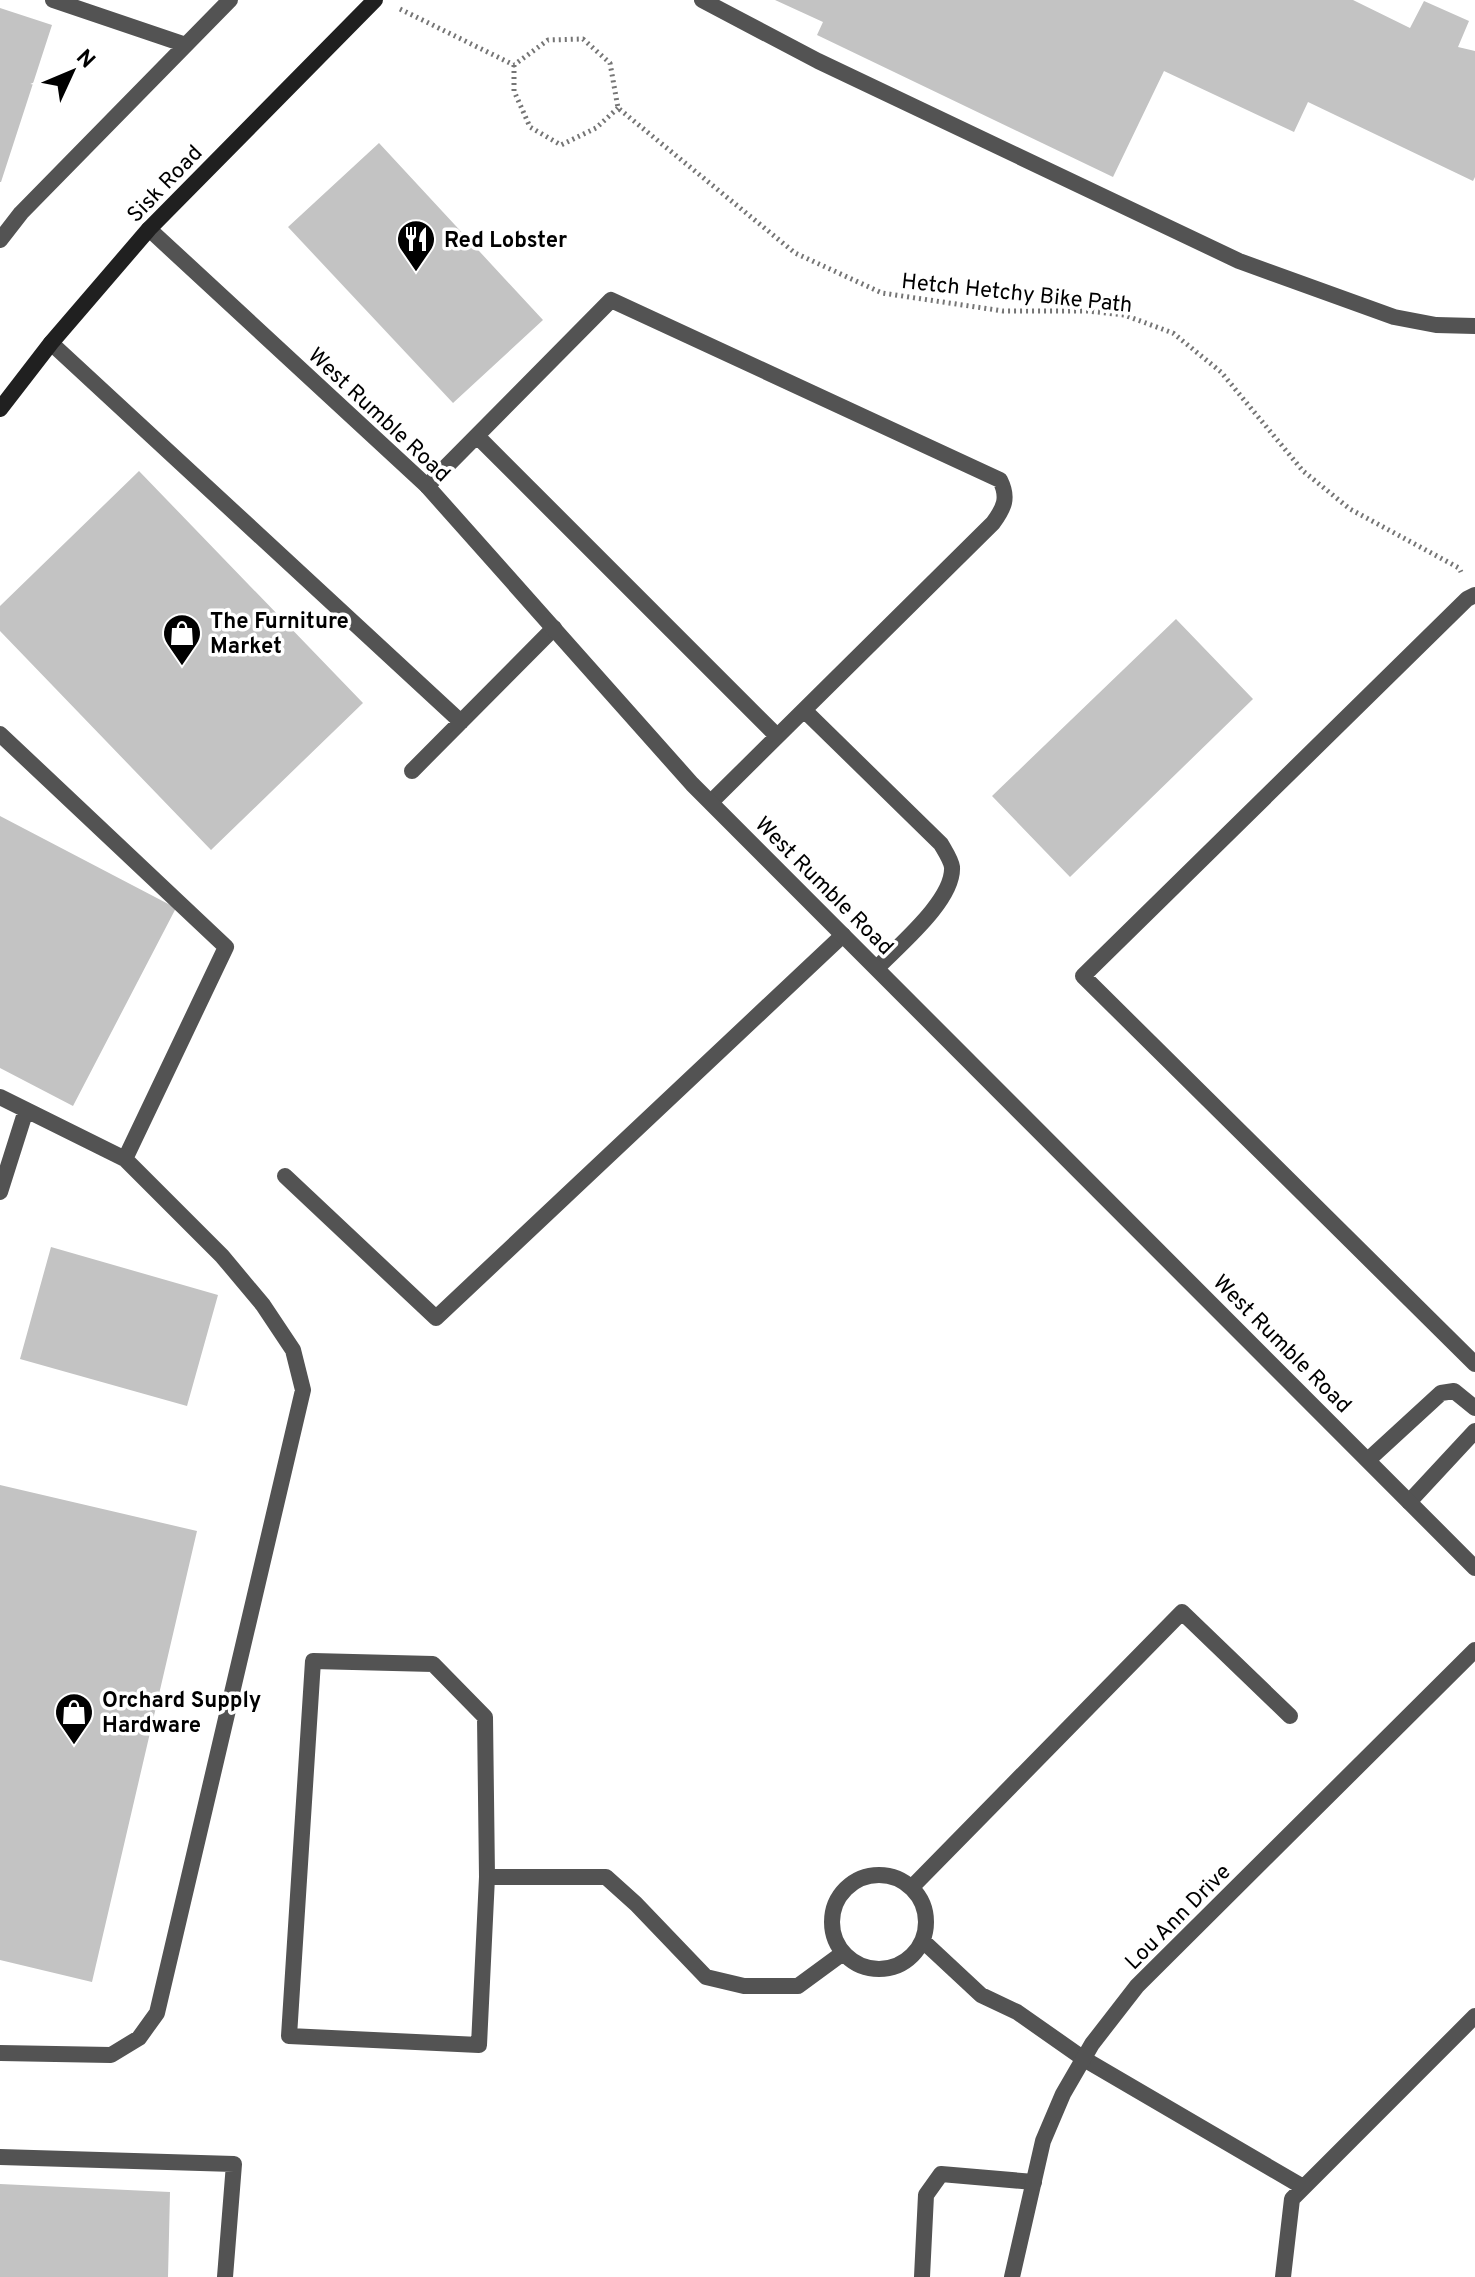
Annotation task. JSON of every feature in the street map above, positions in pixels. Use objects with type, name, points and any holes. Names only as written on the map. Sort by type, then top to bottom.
[{"type":"main road","name":"Sisk Road","points":[[0,409],[51,343],[149,229],[375,0]]},
{"type":"street","points":[[53,0],[186,45]]},
{"type":"street","points":[[0,240],[21,213],[230,0]]},
{"type":"street","points":[[702,0],[818,61],[1239,261],[1394,317],[1436,325],[1475,326]]},
{"type":"street","name":"West Rumble Road","points":[[149,229],[427,486],[711,802],[1475,1568]]},
{"type":"street","points":[[427,486],[611,300],[1000,480],[1005,491],[1005,507],[993,523],[711,802]]},
{"type":"street","points":[[51,343],[461,722]]},
{"type":"street","points":[[477,436],[777,736]]},
{"type":"street","points":[[1474,596],[1455,610],[1083,976],[1475,1364]]},
{"type":"street","points":[[412,771],[554,628]]},
{"type":"street","points":[[804,710],[941,844],[952,865],[950,887],[877,968]]},
{"type":"street","points":[[0,734],[226,947],[125,1159]]},
{"type":"street","points":[[285,1176],[436,1318],[843,935]]},
{"type":"street","points":[[0,1097],[125,1159],[222,1256],[263,1305],[293,1350],[303,1390],[157,2013],[139,2038],[111,2055],[0,2053]]},
{"type":"street","points":[[0,1192],[26,1110]]},
{"type":"street","points":[[1368,1460],[1441,1393],[1454,1391],[1472,1401]]},
{"type":"street","points":[[1409,1502],[1475,1431]]},
{"type":"street","points":[[912,1887],[1182,1612],[1290,1716]]},
{"type":"street","name":"Lou Ann Drive","points":[[1012,2277],[1043,2141],[1063,2094],[1084,2059],[1137,1986],[1475,1650]]},
{"type":"street","points":[[313,1661],[433,1664],[485,1717],[487,1877],[479,2045],[289,2036],[313,1661]]},
{"type":"street","points":[[884,1874],[899,1878],[912,1887],[926,1912],[927,1927],[923,1941],[914,1955],[886,1969],[855,1963],[843,1953],[835,1938],[831,1923],[834,1907],[841,1893],[867,1875],[884,1874]]},
{"type":"street","points":[[487,1877],[606,1877],[706,1977],[744,1986],[798,1986],[843,1953]]},
{"type":"street","points":[[923,1941],[981,1995],[1017,2012],[1084,2059],[1303,2187]]},
{"type":"street","points":[[1283,2277],[1292,2199],[1475,2016]]},
{"type":"street","points":[[0,2157],[234,2164],[225,2277]]},
{"type":"street","points":[[922,2277],[926,2195],[941,2174],[1034,2182]]},
{"type":"path","points":[[394,6],[514,65]]},
{"type":"path","points":[[583,39],[610,63],[618,108],[596,128],[561,145],[530,127],[514,91],[514,65],[548,40],[583,39]]},
{"type":"path","name":"Hetch Hetchy Bike Path","points":[[618,108],[795,253],[882,293],[1003,311],[1088,311],[1124,315],[1173,333],[1221,372],[1303,471],[1350,509],[1459,568],[1474,596]]},
{"type":"building","points":[[775,0],[1353,0],[1410,28],[1424,1],[1469,21],[1458,47],[1475,51],[1475,177],[1473,181],[1308,102],[1294,132],[1164,71],[1113,177],[817,35],[823,22]]},
{"type":"building","points":[[0,8],[52,25],[1,182],[0,182]]},
{"type":"building","name":"Red Lobster","points":[[379,143],[543,320],[453,403],[288,227]]},
{"type":"building","name":"The Furniture Market","points":[[139,471],[363,703],[211,850],[0,631],[0,606]]},
{"type":"building","points":[[1176,619],[1253,699],[1070,877],[992,796]]},
{"type":"building","points":[[0,816],[176,908],[73,1106],[0,1068]]},
{"type":"building","points":[[51,1247],[218,1295],[187,1406],[20,1359]]},
{"type":"building","name":"Orchard Supply Hardware","points":[[0,1485],[197,1531],[92,1982],[0,1960]]},
{"type":"building","points":[[0,2184],[170,2192],[168,2277],[0,2277]]},
{"type":"place","name":"Red Lobster","points":[[416,273]]},
{"type":"place","name":"The Furniture Market","points":[[182,667]]},
{"type":"place","name":"Orchard Supply Hardware","points":[[74,1746]]}]
